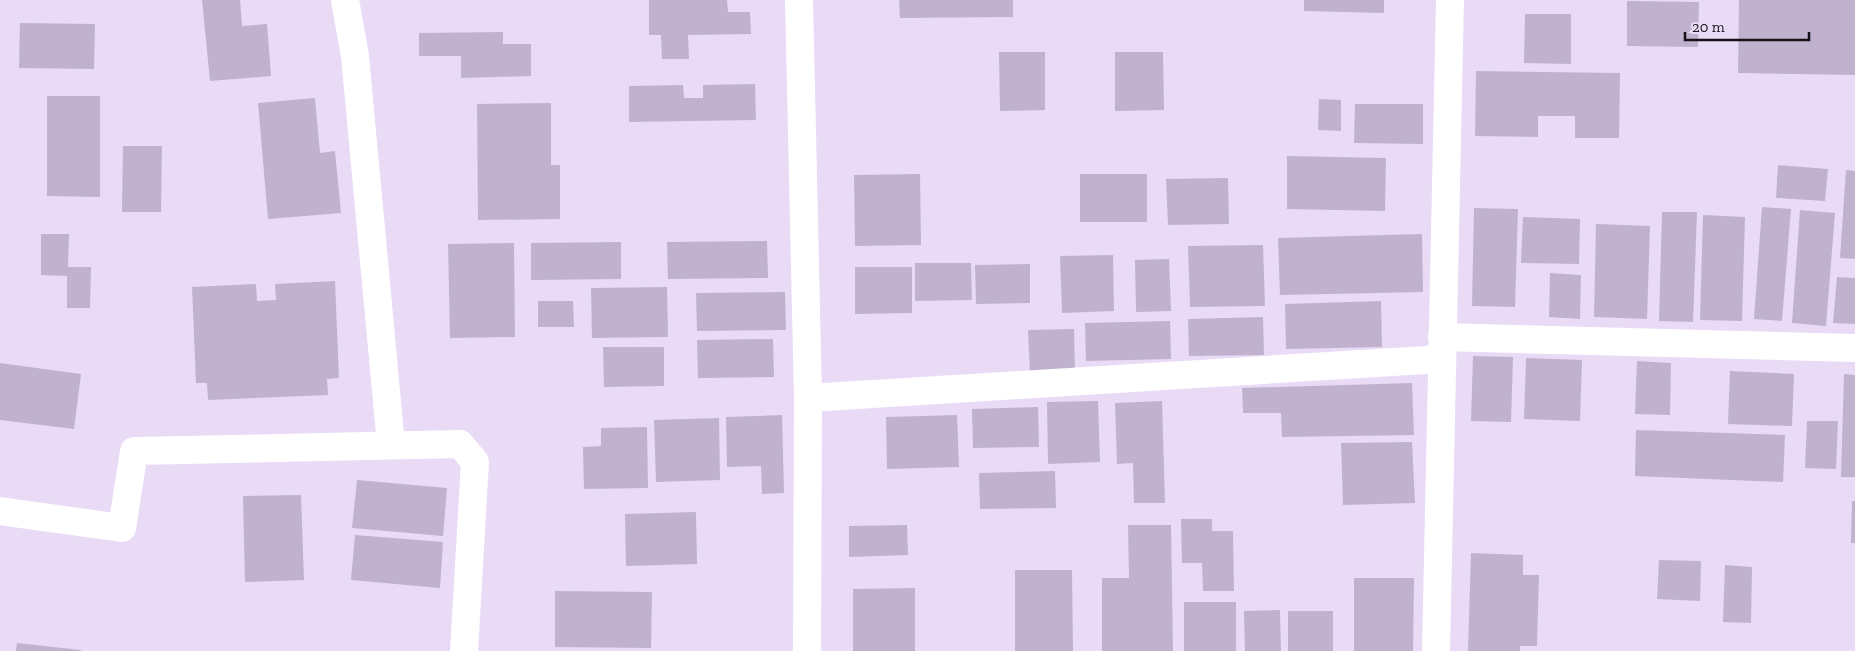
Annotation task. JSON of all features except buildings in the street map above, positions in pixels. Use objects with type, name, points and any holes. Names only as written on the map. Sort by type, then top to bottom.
[{"type":"street","points":[[345,0],[356,56],[391,445]]},
{"type":"street","points":[[799,0],[808,398],[807,651]]},
{"type":"street","points":[[1436,651],[1450,0]]},
{"type":"street","points":[[808,398],[1442,348],[1855,348]]},
{"type":"street","points":[[0,511],[122,528],[134,451],[460,444],[475,462],[464,651]]}]
